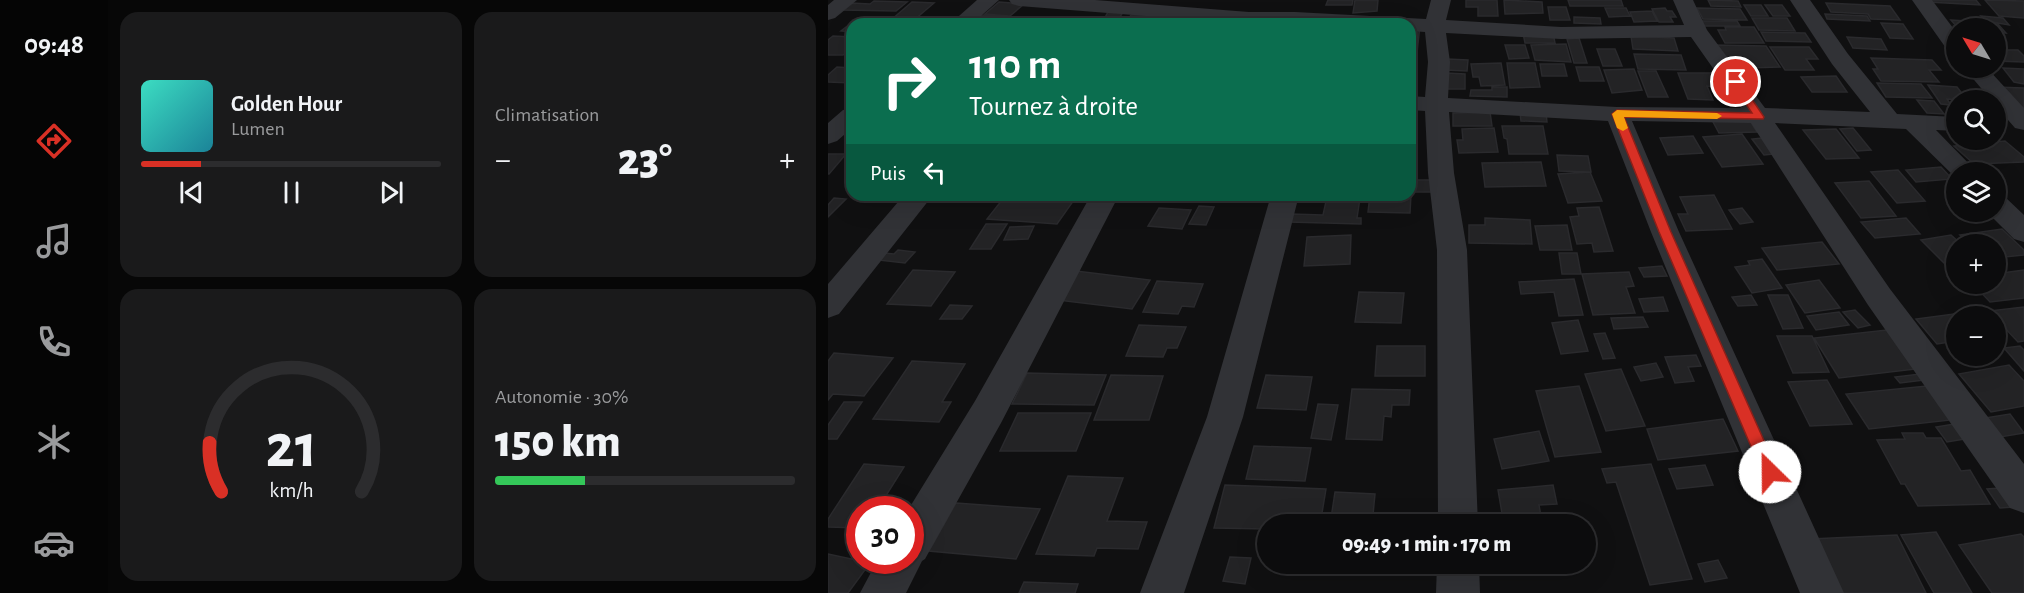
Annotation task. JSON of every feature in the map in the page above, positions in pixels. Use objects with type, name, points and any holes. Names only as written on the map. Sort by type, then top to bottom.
[{"type":"street","points":[[828,14],[848,0]]},
{"type":"street","points":[[967,18],[988,0]]},
{"type":"street","points":[[1019,0],[1067,2],[1185,18]]},
{"type":"street","points":[[1683,0],[1697,31],[1759,117],[1880,297],[2024,495]]},
{"type":"street","points":[[1800,0],[1840,59],[1900,121],[1951,162]]},
{"type":"street","points":[[1922,0],[1946,32]]},
{"type":"street","points":[[1053,18],[1067,2]]},
{"type":"street","points":[[1227,18],[1438,12],[1561,33],[1697,31]]},
{"type":"street","points":[[1438,12],[1439,62],[1423,103],[1441,173],[1452,250],[1458,514]]},
{"type":"street","points":[[1984,78],[2024,123]]},
{"type":"street","points":[[1423,103],[1617,114],[1946,123]]},
{"type":"street","points":[[1617,114],[1665,232],[1822,593]]},
{"type":"street","points":[[828,136],[846,120]]},
{"type":"street","points":[[2006,127],[2024,128]]},
{"type":"street","points":[[828,306],[914,201]]},
{"type":"street","points":[[924,520],[988,412],[1102,201]]},
{"type":"street","points":[[1162,593],[1225,417],[1283,201]]},
{"type":"street","points":[[2006,214],[2024,232]]},
{"type":"street","points":[[882,593],[893,574]]},
{"type":"street","points":[[1458,574],[1458,593]]},
{"type":"building","points":[[1328,0],[1353,0],[1352,5],[1326,5]]},
{"type":"building","points":[[1355,0],[1378,0],[1377,11],[1353,13]]},
{"type":"building","points":[[1466,0],[1497,0],[1498,16],[1478,16],[1478,7],[1466,7]]},
{"type":"building","points":[[1504,0],[1542,2],[1543,13],[1505,14]]},
{"type":"building","points":[[1568,0],[1621,0],[1623,6],[1570,6]]},
{"type":"building","points":[[1708,0],[1738,1],[1741,7],[1711,6]]},
{"type":"building","points":[[1927,0],[1976,0],[1980,5],[1928,2]]},
{"type":"building","points":[[1985,0],[2024,1],[2024,18],[1999,16]]},
{"type":"building","points":[[874,1],[907,2],[896,11],[842,10],[851,3],[870,4]]},
{"type":"building","points":[[912,2],[934,3],[916,18],[893,18]]},
{"type":"building","points":[[999,2],[1024,4],[1010,16],[985,14]]},
{"type":"building","points":[[1826,3],[1890,6],[1900,20],[1871,19],[1868,14],[1831,12]]},
{"type":"building","points":[[1744,5],[1761,5],[1768,16],[1751,16]]},
{"type":"building","points":[[1765,5],[1782,5],[1790,16],[1773,16]]},
{"type":"building","points":[[1548,7],[1566,7],[1570,20],[1550,20]]},
{"type":"building","points":[[1605,8],[1626,8],[1630,16],[1609,17]]},
{"type":"building","points":[[1665,8],[1667,11],[1672,11],[1676,17],[1670,17],[1673,22],[1659,22],[1652,9]]},
{"type":"building","points":[[1697,8],[1740,9],[1747,20],[1703,19]]},
{"type":"building","points":[[1652,11],[1657,21],[1634,22],[1630,12]]},
{"type":"building","points":[[1108,12],[1123,12],[1119,18],[1105,18]]},
{"type":"building","points":[[1825,14],[1867,16],[1870,21],[1827,19]]},
{"type":"building","points":[[978,15],[1031,18],[975,18]]},
{"type":"building","points":[[1131,15],[1180,15],[1179,18],[1129,18]]},
{"type":"building","points":[[1574,17],[1600,18],[1601,24],[1574,23]]},
{"type":"building","points":[[1752,18],[1787,18],[1795,31],[1759,30]]},
{"type":"building","points":[[1697,21],[1737,21],[1740,26],[1700,26]]},
{"type":"building","points":[[1881,23],[1903,24],[1913,39],[1890,38]]},
{"type":"building","points":[[1416,25],[1420,25],[1417,53]]},
{"type":"building","points":[[1725,27],[1754,27],[1764,43],[1725,43],[1718,30],[1726,30]]},
{"type":"building","points":[[1761,32],[1805,33],[1811,42],[1766,41]]},
{"type":"building","points":[[1523,33],[1553,33],[1555,43],[1525,43]]},
{"type":"building","points":[[833,36],[846,37],[846,53],[843,55],[828,55],[828,40]]},
{"type":"building","points":[[1631,36],[1674,38],[1678,51],[1633,49]]},
{"type":"building","points":[[1847,37],[1881,39],[1887,50],[1853,48]]},
{"type":"building","points":[[1579,38],[1587,63],[1574,63],[1567,39]]},
{"type":"building","points":[[1566,44],[1571,62],[1535,60],[1531,45]]},
{"type":"building","points":[[1505,45],[1525,45],[1529,58],[1509,59]]},
{"type":"building","points":[[1714,45],[1766,46],[1780,67],[1747,68],[1741,58],[1722,58]]},
{"type":"building","points":[[1770,47],[1809,47],[1818,59],[1806,59],[1814,70],[1785,70]]},
{"type":"building","points":[[1597,49],[1615,49],[1622,66],[1603,66]]},
{"type":"building","points":[[2006,50],[2018,50],[2024,56],[2024,62],[2006,61]]},
{"type":"building","points":[[1634,54],[1681,55],[1686,70],[1638,69]]},
{"type":"building","points":[[1871,58],[1932,60],[1941,70],[1929,70],[1939,82],[1881,81],[1873,69],[1878,69]]},
{"type":"building","points":[[1447,59],[1468,60],[1467,71],[1445,70]]},
{"type":"building","points":[[1501,63],[1505,85],[1481,86],[1479,77],[1473,77],[1471,64]]},
{"type":"building","points":[[1507,63],[1535,63],[1540,87],[1510,88]]},
{"type":"building","points":[[1540,64],[1564,64],[1567,76],[1542,76]]},
{"type":"building","points":[[837,67],[846,68],[846,83],[828,82],[828,75]]},
{"type":"building","points":[[1576,67],[1599,67],[1604,81],[1580,81]]},
{"type":"building","points":[[2006,68],[2024,69],[2024,84],[2014,82],[2006,72]]},
{"type":"building","points":[[1634,69],[1642,90],[1612,93],[1604,70]]},
{"type":"building","points":[[1638,71],[1656,71],[1668,97],[1648,97]]},
{"type":"building","points":[[1446,73],[1465,74],[1465,89],[1446,89]]},
{"type":"building","points":[[1678,73],[1718,73],[1725,87],[1707,86],[1713,100],[1688,99]]},
{"type":"building","points":[[1836,76],[1847,92],[1812,92],[1801,77]]},
{"type":"building","points":[[1877,83],[1921,84],[1932,98],[1886,97]]},
{"type":"building","points":[[1928,85],[1957,87],[1959,90],[1946,90],[1946,104],[1941,104]]},
{"type":"building","points":[[1492,87],[1507,87],[1507,97],[1470,96],[1471,90],[1492,90]]},
{"type":"building","points":[[1996,87],[2024,88],[2024,109],[2006,95],[2006,90]]},
{"type":"building","points":[[1917,100],[1934,101],[1944,114],[1927,113]]},
{"type":"building","points":[[1490,112],[1492,126],[1453,126],[1453,113]]},
{"type":"building","points":[[1520,112],[1546,113],[1547,122],[1521,121]]},
{"type":"building","points":[[1749,119],[1757,132],[1719,133],[1712,120]]},
{"type":"building","points":[[1502,126],[1543,126],[1548,154],[1509,154]]},
{"type":"building","points":[[1494,128],[1498,152],[1459,153],[1457,140],[1463,140],[1462,129]]},
{"type":"building","points":[[1853,128],[1871,150],[1857,151],[1840,129]]},
{"type":"building","points":[[1836,129],[1859,158],[1826,159],[1803,130]]},
{"type":"building","points":[[1742,134],[1763,164],[1722,167],[1703,137]]},
{"type":"building","points":[[1693,136],[1703,153],[1668,155],[1660,138]]},
{"type":"building","points":[[1762,138],[1775,154],[1764,155],[1752,139]]},
{"type":"building","points":[[2006,142],[2024,157],[2024,162],[1972,162],[1958,150],[2006,150]]},
{"type":"building","points":[[828,154],[846,154],[829,174],[828,174]]},
{"type":"building","points":[[1557,155],[1588,156],[1591,172],[1559,171]]},
{"type":"building","points":[[1541,162],[1546,186],[1485,187],[1482,163]]},
{"type":"building","points":[[1941,167],[1946,172],[1946,180],[1916,182],[1906,170]]},
{"type":"building","points":[[1898,170],[1925,201],[1897,203],[1871,172]]},
{"type":"building","points":[[1590,172],[1602,201],[1568,203],[1558,174]]},
{"type":"building","points":[[1416,180],[1435,180],[1434,192],[1416,192]]},
{"type":"building","points":[[1869,181],[1896,216],[1861,218],[1835,183]]},
{"type":"building","points":[[1714,195],[1732,229],[1686,231],[1678,214],[1688,214],[1680,197]]},
{"type":"building","points":[[834,198],[846,199],[828,217],[828,205]]},
{"type":"building","points":[[1001,201],[1073,201],[1057,224],[987,219]]},
{"type":"building","points":[[1326,201],[1360,201],[1357,218],[1361,218],[1361,224],[1289,222],[1292,214],[1323,215]]},
{"type":"building","points":[[1369,201],[1411,201],[1410,213],[1368,212]]},
{"type":"building","points":[[1199,206],[1214,207],[1206,225],[1189,224]]},
{"type":"building","points":[[1599,207],[1613,251],[1594,252],[1592,243],[1577,244],[1570,217],[1579,216],[1577,208]]},
{"type":"building","points":[[1159,208],[1191,210],[1182,229],[1148,226]]},
{"type":"building","points":[[1742,208],[1753,222],[1740,224],[1729,210]]},
{"type":"building","points":[[1485,218],[1530,220],[1532,244],[1469,243],[1469,225],[1485,225]]},
{"type":"building","points":[[1906,218],[1920,234],[1875,238],[1861,222]]},
{"type":"building","points":[[986,224],[1007,224],[991,249],[970,249]]},
{"type":"building","points":[[1567,225],[1572,250],[1540,250],[1535,226]]},
{"type":"building","points":[[1034,226],[1028,239],[1004,240],[1010,227]]},
{"type":"building","points":[[2002,229],[2024,250],[2024,255],[2006,257],[2006,234],[1967,234]]},
{"type":"building","points":[[1351,235],[1350,264],[1304,266],[1307,237]]},
{"type":"building","points":[[1946,236],[1946,265],[1921,240]]},
{"type":"building","points":[[1822,242],[1839,264],[1777,270],[1762,248]]},
{"type":"building","points":[[898,250],[915,252],[905,263],[878,260],[884,253],[894,254]]},
{"type":"building","points":[[1559,253],[1577,253],[1581,274],[1562,274]]},
{"type":"building","points":[[1762,259],[1782,288],[1752,293],[1735,267],[1750,265],[1748,261]]},
{"type":"building","points":[[1662,266],[1667,276],[1644,277],[1639,268]]},
{"type":"building","points":[[913,270],[955,272],[931,306],[887,304]]},
{"type":"building","points":[[2024,270],[2024,298],[1990,302],[1982,294],[2006,294],[2006,272]]},
{"type":"building","points":[[1076,271],[1150,280],[1132,309],[1057,300]]},
{"type":"building","points":[[1629,272],[1634,286],[1626,287],[1635,313],[1593,315],[1582,274]]},
{"type":"building","points":[[1574,279],[1583,315],[1559,316],[1554,292],[1521,294],[1519,282]]},
{"type":"building","points":[[1819,280],[1840,308],[1805,313],[1786,285]]},
{"type":"building","points":[[1157,281],[1203,284],[1194,307],[1182,306],[1178,314],[1143,312]]},
{"type":"building","points":[[1359,292],[1404,293],[1401,323],[1355,322]]},
{"type":"building","points":[[1751,295],[1757,305],[1738,306],[1732,297]]},
{"type":"building","points":[[1768,295],[1788,295],[1803,328],[1783,329]]},
{"type":"building","points":[[1663,297],[1668,311],[1644,312],[1639,299]]},
{"type":"building","points":[[950,305],[972,306],[962,319],[940,319]]},
{"type":"building","points":[[2024,307],[2024,341],[2018,342],[2006,329],[2006,309]]},
{"type":"building","points":[[1855,310],[1870,325],[1858,328],[1843,312]]},
{"type":"building","points":[[1839,312],[1849,325],[1816,330],[1807,316]]},
{"type":"building","points":[[1946,315],[1946,343],[1937,344],[1916,319]]},
{"type":"building","points":[[1643,317],[1648,327],[1614,329],[1611,318]]},
{"type":"building","points":[[1578,320],[1588,351],[1561,354],[1552,323]]},
{"type":"building","points":[[1139,325],[1186,327],[1177,348],[1167,348],[1163,357],[1126,356]]},
{"type":"building","points":[[1887,330],[1916,369],[1839,378],[1814,338]]},
{"type":"building","points":[[1605,333],[1615,358],[1603,359],[1594,334]]},
{"type":"building","points":[[1777,336],[1812,336],[1829,372],[1793,373]]},
{"type":"building","points":[[1377,346],[1425,346],[1425,376],[1375,376]]},
{"type":"building","points":[[2020,346],[2024,350],[2024,371],[2006,350],[2006,348]]},
{"type":"building","points":[[834,353],[893,358],[864,396],[833,394],[828,400],[828,361]]},
{"type":"building","points":[[1696,355],[1701,366],[1688,367],[1694,381],[1675,383],[1665,357]]},
{"type":"building","points":[[912,361],[965,364],[942,402],[951,402],[939,422],[873,419]]},
{"type":"building","points":[[1656,363],[1663,377],[1641,381],[1634,367]]},
{"type":"building","points":[[2009,365],[2024,381],[2024,406],[1991,412],[1959,374]]},
{"type":"building","points":[[1621,369],[1645,426],[1606,431],[1585,374]]},
{"type":"building","points":[[1027,373],[1106,375],[1094,405],[1012,404]]},
{"type":"building","points":[[1920,374],[1925,380],[1900,383],[1895,377]]},
{"type":"building","points":[[1111,375],[1163,376],[1149,420],[1094,420]]},
{"type":"building","points":[[1266,375],[1312,377],[1306,410],[1257,408]]},
{"type":"building","points":[[1827,380],[1852,424],[1810,426],[1788,382]]},
{"type":"building","points":[[1579,386],[1601,452],[1555,457],[1536,391]]},
{"type":"building","points":[[1927,386],[1951,420],[1869,429],[1846,394]]},
{"type":"building","points":[[1352,389],[1410,390],[1409,405],[1392,405],[1391,417],[1384,416],[1382,440],[1346,439]]},
{"type":"building","points":[[844,402],[862,402],[837,439],[828,439],[828,425]]},
{"type":"building","points":[[1318,404],[1338,405],[1331,440],[1311,438]]},
{"type":"building","points":[[1018,413],[1091,413],[1076,451],[1000,451]]},
{"type":"building","points":[[2010,414],[2024,433],[2000,437],[1985,418]]},
{"type":"building","points":[[1723,419],[1738,451],[1658,460],[1647,429]]},
{"type":"building","points":[[1960,423],[1971,438],[1947,442],[1936,427]]},
{"type":"building","points":[[1539,431],[1549,461],[1502,469],[1494,439]]},
{"type":"building","points":[[1902,433],[1923,433],[1926,438],[1941,438],[1961,471],[1970,470],[1990,504],[1918,506],[1905,484],[1901,484],[1877,440],[1905,439]]},
{"type":"building","points":[[1254,446],[1311,448],[1305,481],[1246,479]]},
{"type":"building","points":[[864,464],[904,467],[886,496],[846,496],[846,528],[828,527],[828,519]]},
{"type":"building","points":[[1651,464],[1692,579],[1650,585],[1616,482],[1607,483],[1602,469]]},
{"type":"building","points":[[1705,465],[1713,485],[1677,489],[1669,469]]},
{"type":"building","points":[[1068,476],[1123,478],[1107,521],[1147,522],[1138,549],[1097,548],[1094,556],[1036,554]]},
{"type":"building","points":[[1225,485],[1326,489],[1322,514],[1257,514],[1257,529],[1214,528]]},
{"type":"building","points":[[1553,485],[1557,504],[1539,505],[1541,514],[1502,514],[1498,490]]},
{"type":"building","points":[[2001,488],[2013,507],[2000,508],[1987,489]]},
{"type":"building","points":[[1335,492],[1375,494],[1373,514],[1332,514]]},
{"type":"building","points":[[956,503],[1040,509],[1016,559],[929,551]]},
{"type":"building","points":[[1936,532],[1972,593],[1934,593],[1901,535]]},
{"type":"building","points":[[2021,534],[2024,537],[2024,593],[1992,593],[1959,545]]},
{"type":"building","points":[[1897,535],[1926,593],[1834,593],[1811,539]]},
{"type":"building","points":[[828,554],[846,558],[846,574],[862,574],[848,593],[828,593]]},
{"type":"building","points":[[1230,557],[1251,558],[1245,584],[1223,581]]},
{"type":"building","points":[[1718,560],[1727,578],[1705,582],[1698,564]]},
{"type":"building","points":[[1024,582],[1078,584],[1075,593],[1019,593]]},
{"type":"slow traffic","points":[[1623,128],[1617,114],[1717,116]]},
{"type":"route","points":[[1736,82],[1759,117],[1617,114],[1665,232],[1770,472]]}]
